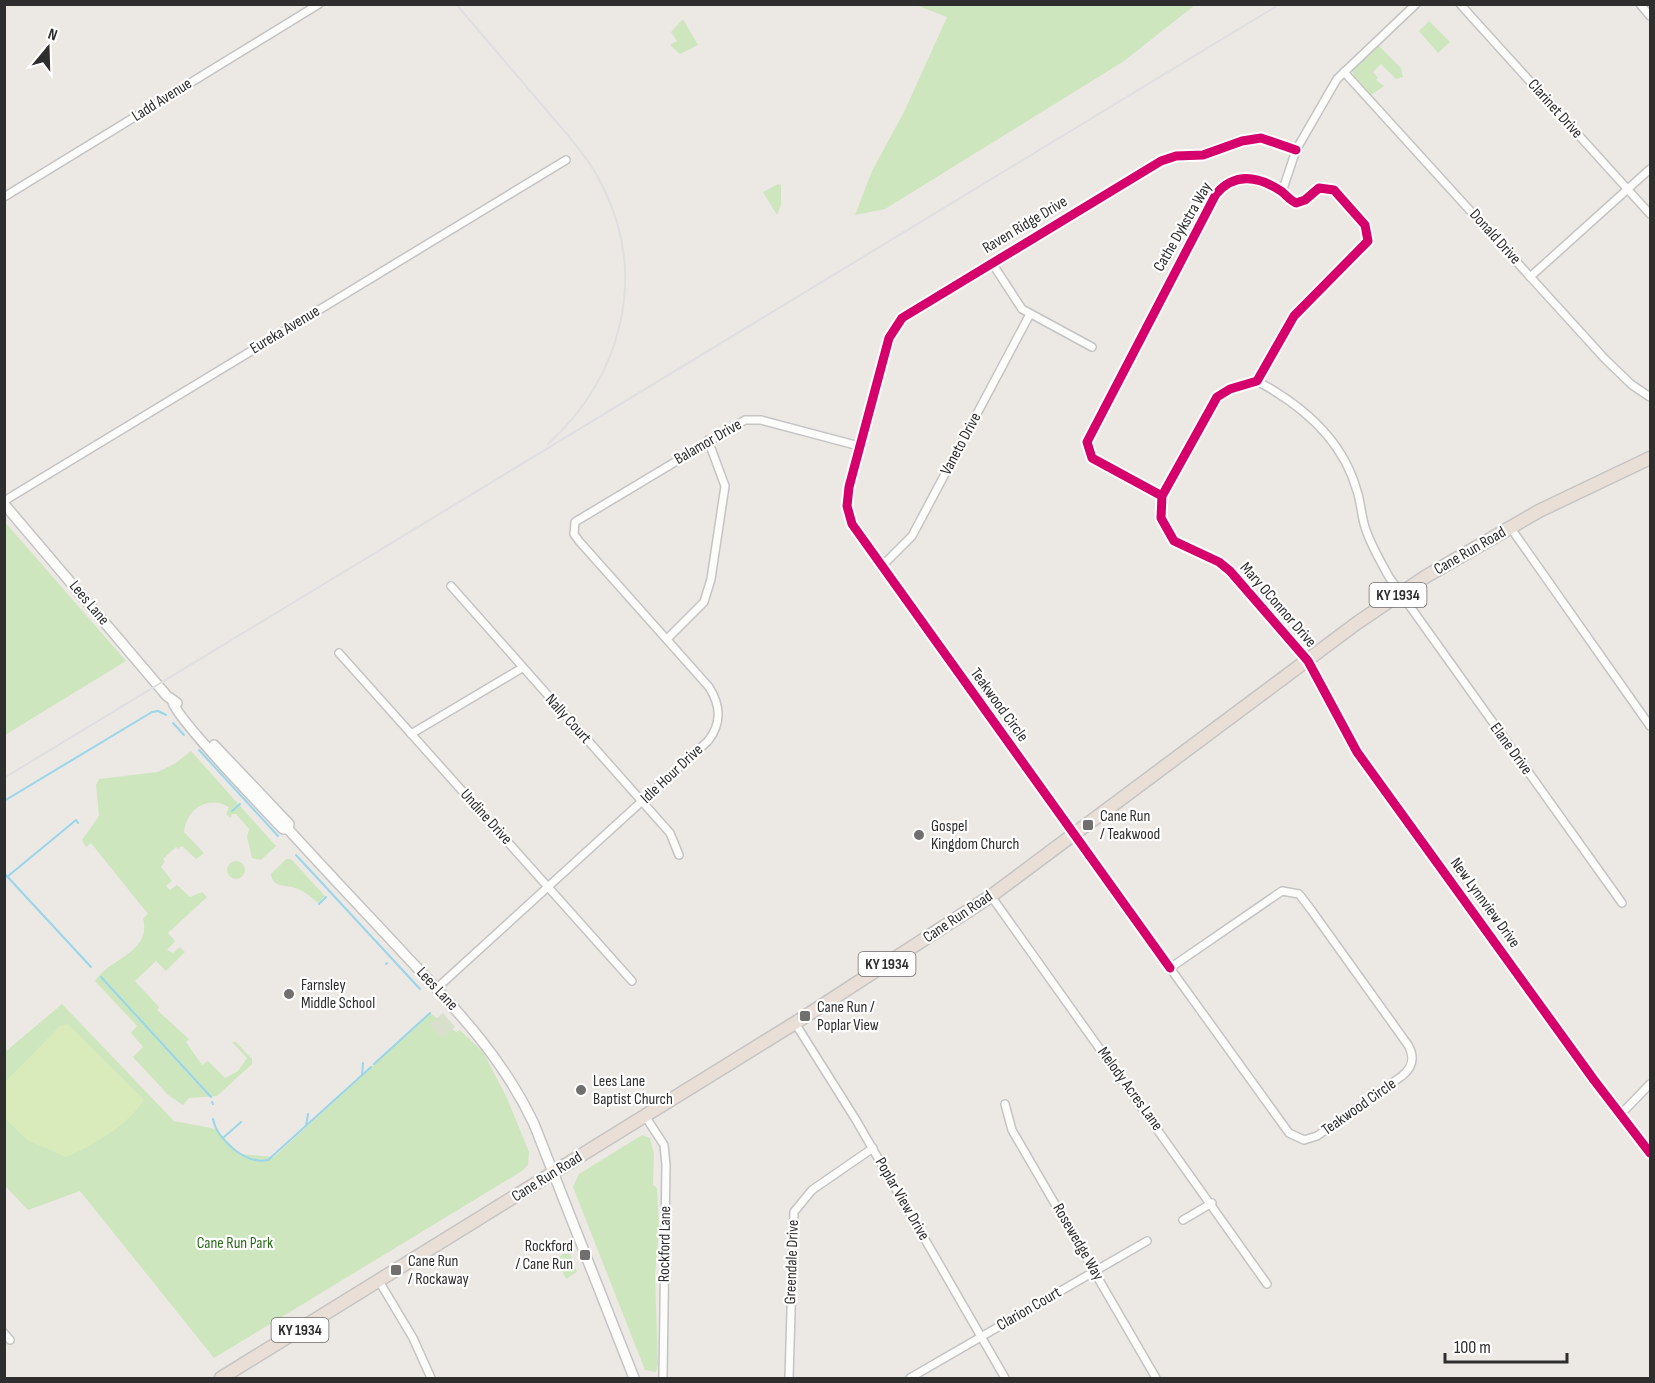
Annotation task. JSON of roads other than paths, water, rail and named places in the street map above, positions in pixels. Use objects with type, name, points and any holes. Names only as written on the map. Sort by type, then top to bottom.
[{"type":"highway","name":"Cane Run Road","points":[[221,1378],[795,1023],[991,896],[1400,594],[1510,527],[1650,458]]},
{"type":"street","name":"Ladd Avenue","points":[[4,197],[319,4]]},
{"type":"street","points":[[1282,192],[1296,150],[1329,91],[1344,72],[1416,4]]},
{"type":"street","name":"Clarinet Drive","points":[[1460,4],[1650,214]]},
{"type":"street","points":[[1640,4],[1650,16]]},
{"type":"street","name":"Donald Drive","points":[[1344,72],[1619,373],[1650,397]]},
{"type":"street","name":"Raven Ridge Drive","points":[[859,446],[889,338],[896,324],[907,314],[1161,161],[1176,156],[1203,155],[1242,141],[1261,138],[1296,150]]},
{"type":"street","name":"Eureka Avenue","points":[[4,503],[566,160]]},
{"type":"street","points":[[1530,277],[1650,169]]},
{"type":"street","name":"Cathe Dykstra Way","points":[[1162,496],[1092,458],[1087,447],[1089,435],[1216,194],[1229,182],[1248,177],[1282,192],[1292,201],[1301,203],[1319,188],[1334,190],[1365,225],[1369,236],[1366,247],[1294,316],[1257,381]]},
{"type":"street","points":[[992,263],[1014,300],[1030,314],[1092,347]]},
{"type":"street","name":"Vaneto Drive","points":[[882,566],[912,536],[1030,314]]},
{"type":"street","points":[[1162,496],[1217,397],[1230,389],[1257,381],[1297,405],[1315,420],[1331,440],[1345,463],[1357,490],[1365,527],[1373,548],[1400,594]]},
{"type":"street","name":"Balamor Drive","points":[[574,528],[575,522],[580,518],[737,424],[755,419],[859,446]]},
{"type":"street","points":[[667,639],[704,602],[711,579],[724,486],[708,440]]},
{"type":"street","name":"Teakwood Circle","points":[[859,446],[849,487],[848,512],[852,524],[1074,835],[1289,1133],[1299,1139],[1317,1136],[1410,1068],[1413,1057],[1408,1045],[1312,911],[1299,894],[1293,891],[1277,892],[1170,968]]},
{"type":"street","name":"Mary OConnor Drive","points":[[1162,496],[1161,518],[1168,534],[1182,546],[1219,562],[1230,571],[1308,661]]},
{"type":"street","name":"Lees Lane","points":[[4,503],[241,784],[283,829],[288,829],[484,1041],[520,1093],[553,1173]]},
{"type":"street","points":[[1510,527],[1650,726]]},
{"type":"street","name":"Idle Hour Drive","points":[[436,988],[708,741],[719,720],[716,697],[579,541],[574,528]]},
{"type":"street","name":"Nally Court","points":[[451,586],[670,833],[679,855]]},
{"type":"street","name":"Elane Drive","points":[[1400,594],[1622,903]]},
{"type":"street","name":"Undine Drive","points":[[339,653],[632,981]]},
{"type":"street","name":"New Lynnview Drive","points":[[1308,661],[1357,752],[1620,1115],[1650,1153]]},
{"type":"street","points":[[411,734],[522,668]]},
{"type":"street","name":"Melody Acres Lane","points":[[991,896],[1212,1203],[1267,1284]]},
{"type":"street","name":"Poplar View Drive","points":[[795,1023],[873,1148],[1005,1378]]},
{"type":"street","points":[[1620,1115],[1650,1084]]},
{"type":"street","name":"Rosewedge Way","points":[[1005,1104],[1012,1130],[1156,1378]]},
{"type":"street","name":"Rockford Lane","points":[[645,1116],[664,1145],[666,1165],[663,1378]]},
{"type":"street","name":"Greendale Drive","points":[[789,1378],[794,1212],[812,1191],[873,1148]]},
{"type":"street","points":[[553,1173],[634,1378]]},
{"type":"street","points":[[1183,1220],[1212,1203]]},
{"type":"street","name":"Clarion Court","points":[[910,1378],[1148,1241]]},
{"type":"street","points":[[379,1281],[413,1338],[431,1378]]},
{"type":"street","points":[[4,1333],[10,1340]]},
{"type":"waterway","points":[[4,801],[152,712],[158,711],[166,715]]},
{"type":"waterway","points":[[173,723],[184,735]]},
{"type":"waterway","points":[[199,750],[278,836]]},
{"type":"waterway","points":[[232,811],[240,804]]},
{"type":"waterway","points":[[7,877],[76,820],[78,823]]},
{"type":"waterway","points":[[296,855],[420,989]]},
{"type":"waterway","points":[[4,873],[91,967]]},
{"type":"waterway","points":[[319,904],[326,897]]},
{"type":"waterway","points":[[101,977],[211,1097]]},
{"type":"waterway","points":[[374,1064],[430,1013]]},
{"type":"waterway","points":[[362,1075],[363,1063]]},
{"type":"waterway","points":[[213,1119],[226,1143],[242,1155],[259,1161],[268,1160],[371,1067]]},
{"type":"waterway","points":[[306,1126],[308,1114]]},
{"type":"waterway","points":[[224,1137],[241,1122]]},
{"type":"railway","points":[[456,4],[584,155],[604,189],[617,223],[624,258],[625,292],[620,326],[609,358],[593,389],[573,418],[548,444]]},
{"type":"railway","points":[[4,778],[1280,4]]},
{"type":"place","name":"Cane Run / Teakwood","points":[[1088,825]]},
{"type":"place","name":"Gospel Kingdom Church","points":[[919,835]]},
{"type":"place","name":"Farnsley Middle School","points":[[289,994]]},
{"type":"place","name":"Cane Run / Poplar View","points":[[805,1016]]},
{"type":"place","name":"Lees Lane Baptist Church","points":[[581,1090]]},
{"type":"place","name":"Rockford / Cane Run","points":[[585,1255]]},
{"type":"place","name":"Cane Run / Rockaway","points":[[396,1270]]},
{"type":"park label","name":"Cane Run Park","points":[[235,1243]]}]
